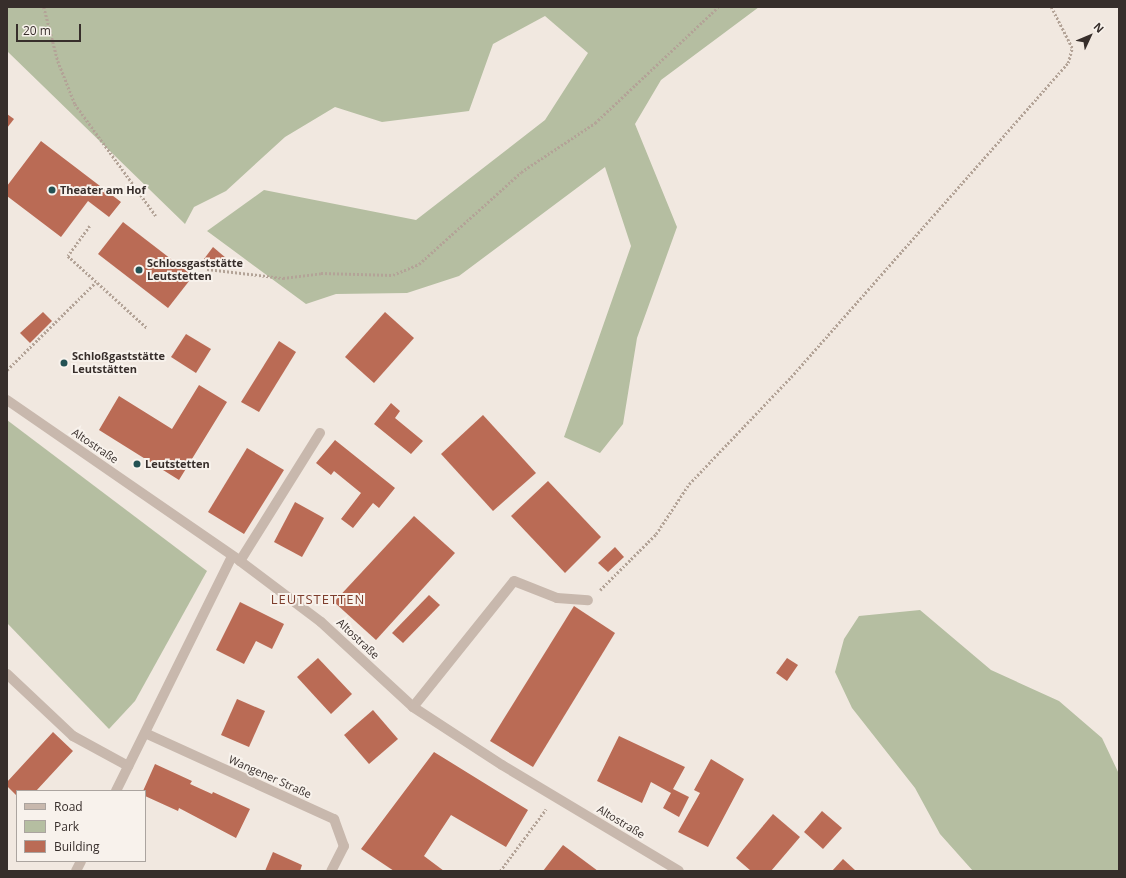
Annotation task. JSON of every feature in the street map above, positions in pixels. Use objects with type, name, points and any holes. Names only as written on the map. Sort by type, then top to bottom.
[{"type":"street","name":"Altostraße","points":[[7,400],[236,558],[321,622],[413,707],[502,765],[679,871]]},
{"type":"street","points":[[116,790],[236,558],[320,433]]},
{"type":"street","points":[[413,707],[514,581],[557,598],[588,600]]},
{"type":"street","points":[[7,674],[73,736],[128,766]]},
{"type":"street","name":"Wangener Straße","points":[[145,733],[334,819],[344,846],[331,871]]},
{"type":"street","points":[[76,871],[81,862]]},
{"type":"path","points":[[44,7],[58,61],[74,104],[156,216]]},
{"type":"path","points":[[207,269],[283,278],[321,273],[394,275],[419,264],[521,172],[596,123],[718,7]]},
{"type":"path","points":[[588,600],[633,560],[656,534],[689,484],[791,378],[1068,63],[1072,48],[1051,7]]},
{"type":"path","points":[[90,226],[68,256],[147,328]]},
{"type":"path","points":[[7,370],[96,282]]},
{"type":"path","points":[[500,871],[556,796]]},
{"type":"green space","points":[[7,7],[759,7],[661,80],[635,124],[677,227],[637,338],[623,424],[600,453],[564,437],[631,246],[605,167],[459,276],[407,293],[336,294],[306,304],[207,231],[264,190],[416,220],[545,120],[588,53],[545,16],[493,44],[469,111],[382,122],[335,107],[285,137],[226,191],[194,207],[185,224],[7,51]]},
{"type":"green space","points":[[7,420],[207,571],[135,701],[109,729],[7,623]]},
{"type":"green space","points":[[920,610],[991,670],[1059,701],[1102,738],[1119,774],[1119,871],[973,871],[940,834],[915,788],[852,708],[835,672],[844,639],[859,616]]},
{"type":"building","points":[[7,114],[14,119],[7,128]]},
{"type":"building","points":[[41,141],[121,202],[109,217],[88,201],[61,237],[7,196],[7,186]]},
{"type":"building","points":[[123,222],[193,276],[168,308],[98,254]]},
{"type":"building","points":[[213,247],[226,258],[219,269],[204,259]]},
{"type":"building","points":[[43,312],[52,321],[30,343],[20,333]]},
{"type":"building","points":[[385,312],[414,338],[374,383],[345,357]]},
{"type":"building","points":[[186,334],[211,349],[196,373],[171,357]]},
{"type":"building","points":[[279,341],[296,352],[259,412],[241,402]]},
{"type":"building","points":[[199,385],[227,402],[179,480],[99,430],[119,396],[172,429]]},
{"type":"building","points":[[391,403],[400,411],[395,418],[423,441],[411,454],[374,424]]},
{"type":"building","points":[[483,415],[536,473],[493,511],[441,454]]},
{"type":"building","points":[[335,440],[395,488],[379,508],[373,503],[353,528],[341,519],[361,493],[334,471],[331,475],[316,463]]},
{"type":"building","points":[[247,448],[284,470],[244,534],[208,512]]},
{"type":"building","points":[[548,481],[601,537],[565,573],[511,516]]},
{"type":"building","points":[[295,502],[324,518],[302,557],[274,542]]},
{"type":"building","points":[[414,516],[455,553],[376,640],[334,602]]},
{"type":"building","points":[[615,547],[624,557],[608,572],[598,563]]},
{"type":"building","points":[[429,595],[440,605],[403,643],[392,633]]},
{"type":"building","points":[[240,602],[284,624],[272,649],[256,641],[244,664],[216,650]]},
{"type":"building","points":[[574,606],[615,633],[533,767],[490,741]]},
{"type":"building","points":[[318,658],[352,694],[331,714],[297,677]]},
{"type":"building","points":[[787,658],[798,665],[787,681],[776,673]]},
{"type":"building","points":[[237,699],[265,711],[249,747],[221,735]]},
{"type":"building","points":[[373,710],[398,739],[369,764],[344,735]]},
{"type":"building","points":[[53,732],[73,751],[37,790],[16,790],[16,795],[7,786],[7,782]]},
{"type":"building","points":[[619,736],[685,767],[673,789],[689,797],[679,817],[663,808],[671,793],[651,782],[642,803],[597,781]]},
{"type":"building","points":[[434,752],[528,810],[506,847],[451,815],[424,856],[444,871],[394,871],[361,849]]},
{"type":"building","points":[[711,759],[744,779],[708,847],[678,832],[700,793],[694,790]]},
{"type":"building","points":[[155,764],[192,781],[190,784],[212,794],[213,792],[250,809],[236,838],[179,808],[178,811],[146,796],[146,790],[143,790]]},
{"type":"building","points":[[822,811],[842,828],[823,849],[804,832]]},
{"type":"building","points":[[773,814],[800,837],[771,871],[751,871],[736,858]]},
{"type":"building","points":[[563,845],[598,871],[543,871]]},
{"type":"building","points":[[273,852],[302,865],[300,871],[265,871]]},
{"type":"building","points":[[843,859],[856,871],[832,871]]},
{"type":"place","name":"Theater am Hof","points":[[52,190]]},
{"type":"place","name":"Schlossgaststätte Leutstetten","points":[[139,270]]},
{"type":"place","name":"Schloßgaststätte Leutstätten","points":[[64,363]]},
{"type":"place","name":"Leutstetten","points":[[137,464]]},
{"type":"district","name":"LEUTSTETTEN","points":[[318,599]]}]
